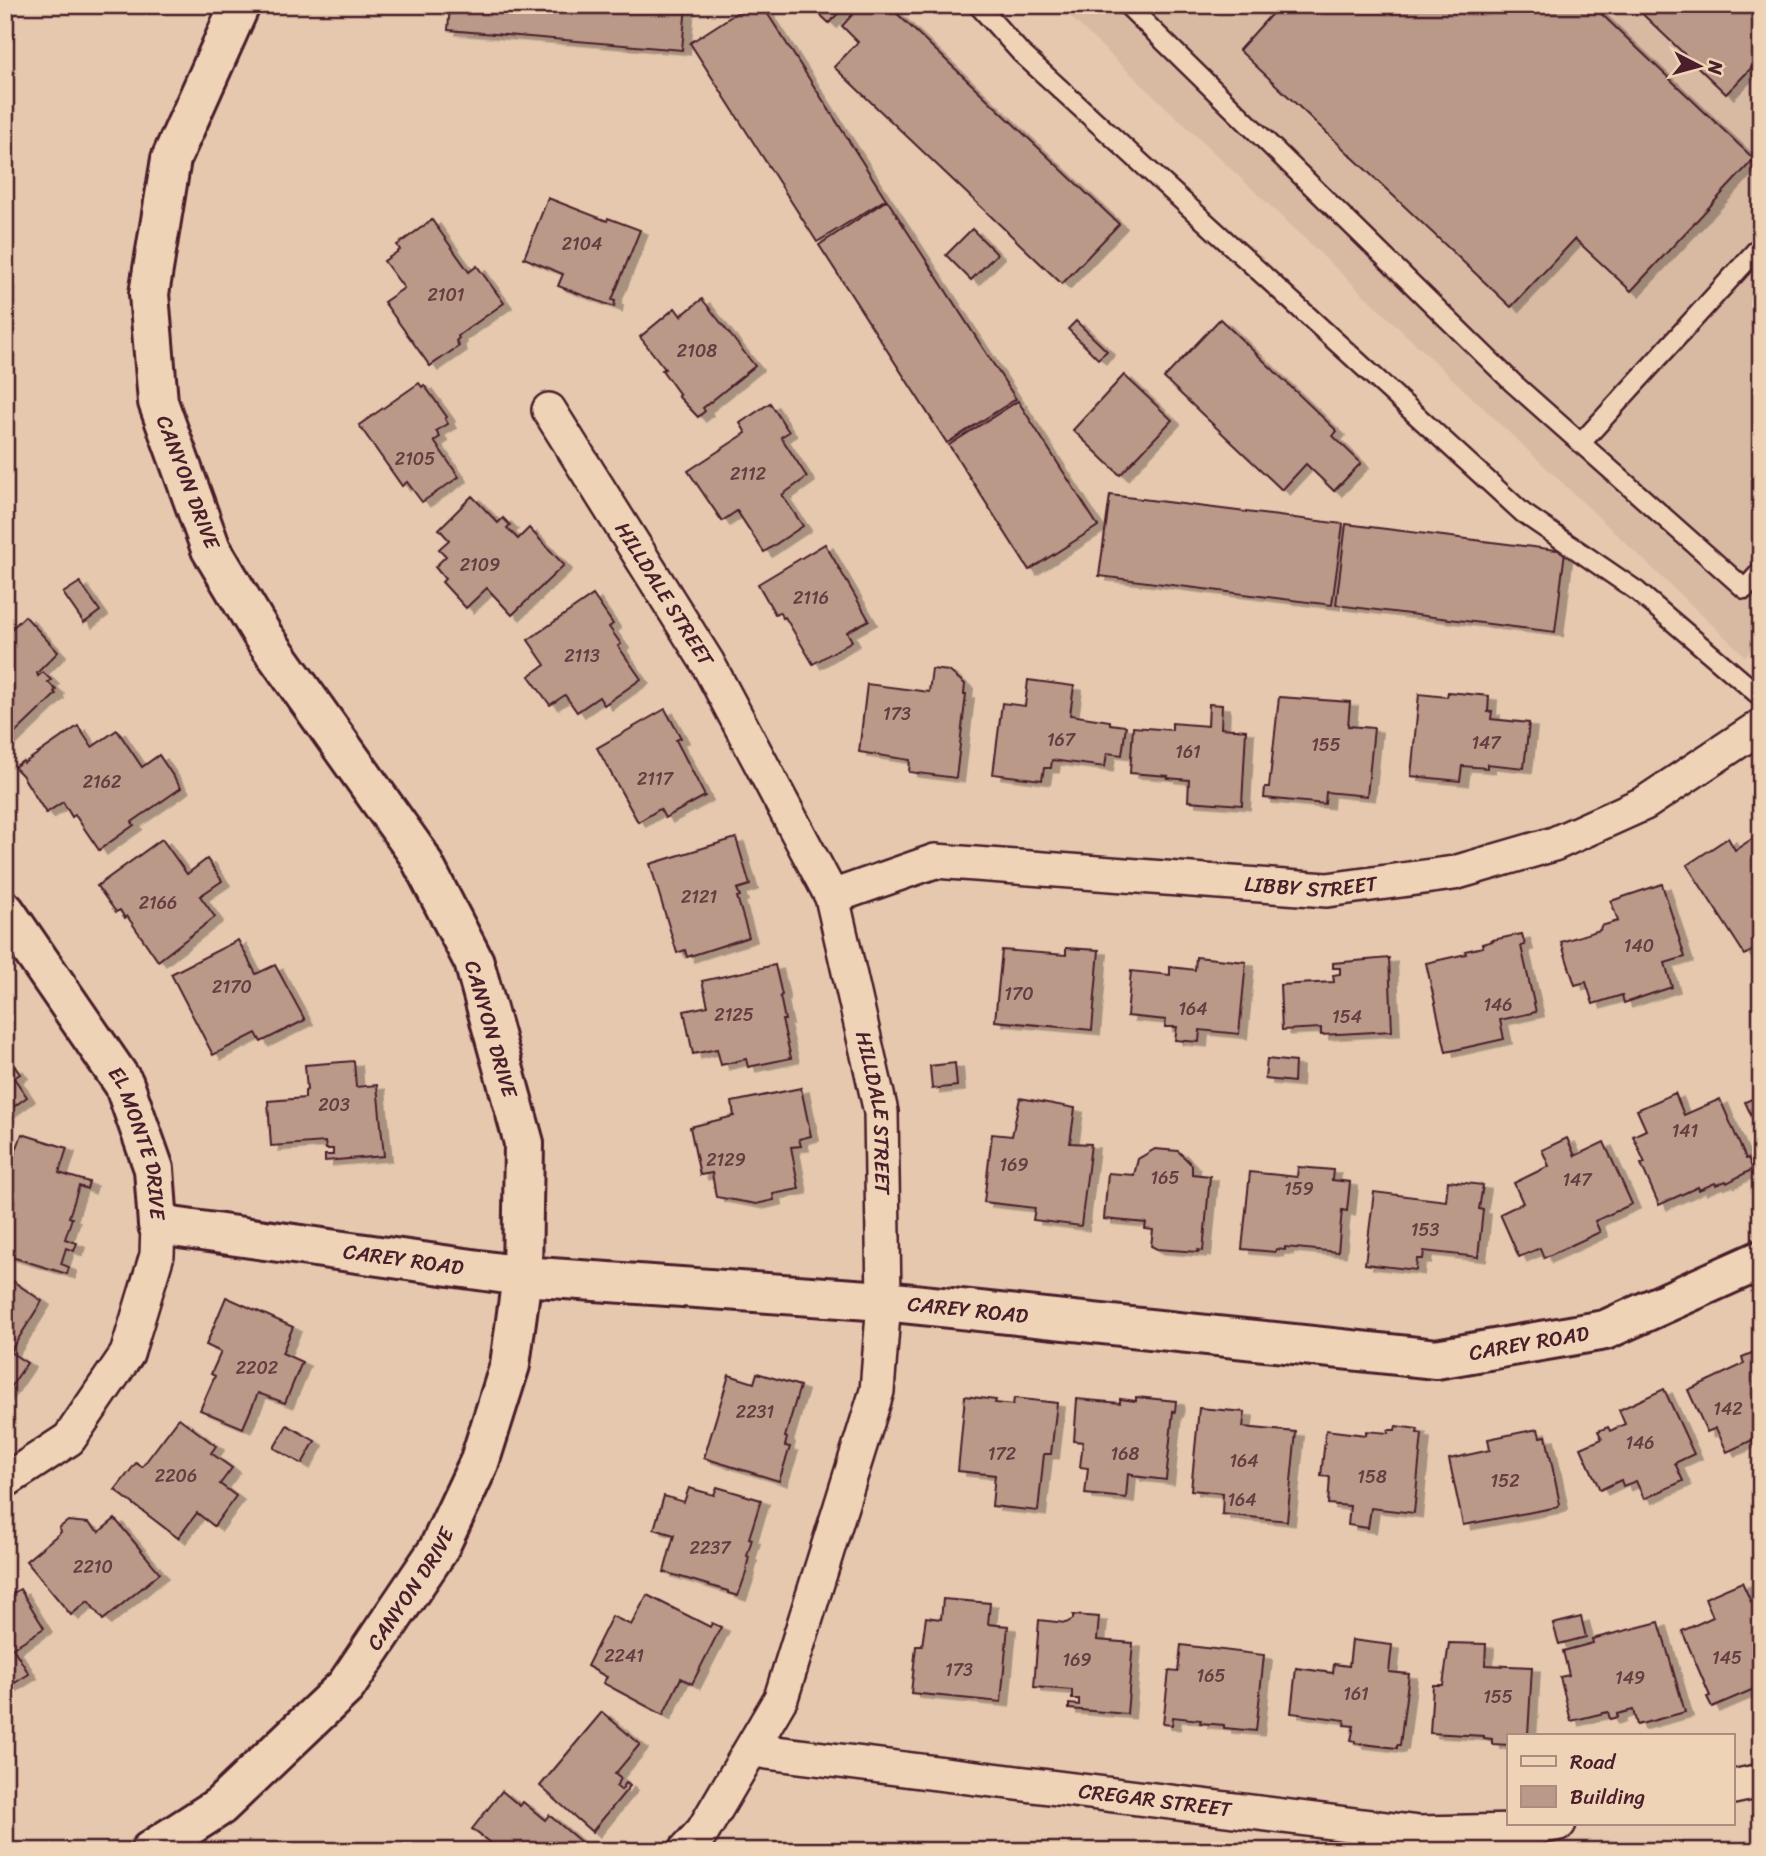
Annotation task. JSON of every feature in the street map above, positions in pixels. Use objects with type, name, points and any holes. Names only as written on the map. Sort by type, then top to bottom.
[{"type":"main road","name":"CANYON DRIVE","points":[[150,1851],[220,1805],[346,1686],[438,1550],[479,1463],[510,1365],[522,1276],[524,1143],[474,962],[418,854],[263,636],[211,549],[158,402],[149,294],[171,159],[240,5]]},
{"type":"main road","name":"EL MONTE DRIVE","points":[[5,911],[124,1084],[153,1169],[158,1225]]},
{"type":"main road","name":"CAREY ROAD","points":[[158,1225],[522,1276],[884,1301],[1436,1359],[1605,1330],[1761,1260]]},
{"type":"street","name":"HILLDALE STREET","points":[[549,410],[707,662],[832,897],[881,1112],[884,1301],[877,1391],[781,1698],[703,1830],[685,1851]]},
{"type":"street","name":"LIBBY STREET","points":[[832,897],[936,861],[1327,890],[1454,873],[1554,844],[1645,803],[1761,726]]},
{"type":"street","name":"EL MONTE DRIVE","points":[[5,1480],[69,1439],[127,1354],[157,1255],[158,1225]]},
{"type":"street","name":"CREGAR STREET","points":[[752,1750],[1419,1833],[1519,1831],[1549,1825]]},
{"type":"street","points":[[1734,1787],[1761,1781]]},
{"type":"lane","points":[[978,5],[1021,53],[1523,513],[1637,592],[1761,697]]},
{"type":"lane","points":[[1127,5],[1503,373],[1581,443],[1745,589],[1761,571]]},
{"type":"lane","points":[[1581,443],[1761,245]]},
{"type":"shaded area","points":[[1058,5],[1761,5],[1761,639],[1745,656]]},
{"type":"building","points":[[450,5],[686,5],[682,50],[448,30]]},
{"type":"building","points":[[749,5],[762,5],[886,199],[817,242],[690,43]]},
{"type":"building","points":[[810,5],[846,5],[829,23]]},
{"type":"building","points":[[861,5],[878,5],[885,12],[890,7],[1119,224],[1062,284],[834,67],[858,42],[842,26]]},
{"type":"building","points":[[1274,5],[1592,5],[1754,159],[1631,291],[1575,239],[1511,307],[1239,50],[1277,8]]},
{"type":"building","points":[[1633,5],[1761,5],[1761,58],[1726,94]]},
{"type":"building","points":[[548,198],[607,221],[608,218],[640,230],[612,300],[615,301],[614,307],[558,286],[563,274],[524,258]]},
{"type":"building","points":[[887,200],[1016,399],[947,443],[819,245]]},
{"type":"building","points":[[432,220],[469,272],[477,266],[504,303],[458,336],[456,341],[459,346],[430,366],[384,302],[404,288],[384,261],[400,250],[397,245]]},
{"type":"building","points":[[972,229],[997,254],[971,280],[946,255]]},
{"type":"building","points":[[702,299],[755,366],[703,408],[705,411],[698,417],[678,396],[680,395],[662,370],[665,369],[640,337],[675,308],[681,316]]},
{"type":"building","points":[[1220,319],[1337,431],[1333,436],[1361,463],[1334,491],[1306,464],[1282,490],[1164,378]]},
{"type":"building","points":[[1076,321],[1107,351],[1098,359],[1068,329]]},
{"type":"building","points":[[1124,375],[1172,420],[1120,475],[1073,430]]},
{"type":"building","points":[[419,383],[422,387],[424,385],[447,417],[445,419],[448,424],[436,431],[440,437],[434,441],[459,477],[422,502],[407,482],[402,486],[359,425]]},
{"type":"building","points":[[1018,401],[1098,526],[1029,570],[949,445]]},
{"type":"building","points":[[770,403],[789,432],[781,437],[807,477],[782,495],[803,526],[764,552],[737,511],[722,521],[688,471],[746,433],[740,423]]},
{"type":"building","points":[[1110,495],[1343,524],[1332,605],[1099,576]]},
{"type":"building","points":[[472,496],[498,523],[503,518],[510,525],[507,528],[518,539],[529,528],[564,565],[512,615],[487,588],[466,608],[442,582],[445,579],[435,567],[446,556],[439,549],[449,540],[439,529]]},
{"type":"building","points":[[1346,524],[1565,551],[1555,632],[1336,605]]},
{"type":"building","points":[[825,544],[869,620],[847,632],[852,641],[813,664],[785,617],[779,612],[775,614],[758,584]]},
{"type":"building","points":[[80,582],[100,611],[84,623],[63,593]]},
{"type":"building","points":[[593,595],[613,624],[609,627],[621,644],[618,646],[641,679],[604,705],[599,697],[577,712],[565,695],[550,705],[529,676],[545,665],[528,640]]},
{"type":"building","points":[[25,616],[58,652],[37,673],[38,676],[43,672],[51,680],[48,682],[56,690],[56,694],[5,743],[5,635]]},
{"type":"building","points":[[932,669],[949,671],[965,684],[956,778],[909,772],[910,760],[859,752],[867,684],[929,692]]},
{"type":"building","points":[[1028,680],[1074,686],[1070,715],[1126,726],[1122,755],[1107,753],[1105,767],[1052,760],[1051,768],[1044,768],[1042,780],[993,774],[1002,703],[1025,706]]},
{"type":"building","points":[[1448,692],[1489,696],[1488,712],[1492,711],[1491,719],[1529,723],[1524,768],[1487,764],[1487,768],[1462,766],[1460,781],[1411,776],[1419,694],[1447,697]]},
{"type":"building","points":[[1279,697],[1350,702],[1348,726],[1374,728],[1367,796],[1326,792],[1325,804],[1264,798],[1265,787],[1269,787]]},
{"type":"building","points":[[1209,704],[1222,705],[1221,728],[1246,730],[1242,805],[1188,801],[1189,780],[1130,773],[1133,727],[1172,730],[1172,723],[1208,726]]},
{"type":"building","points":[[665,709],[681,738],[676,740],[705,796],[665,818],[660,809],[638,822],[597,748]]},
{"type":"building","points":[[78,726],[92,747],[117,730],[142,767],[159,755],[181,788],[132,822],[134,825],[99,850],[63,802],[46,813],[14,767]]},
{"type":"building","points":[[1761,833],[1761,945],[1745,955],[1687,865],[1728,838],[1735,850]]},
{"type":"building","points":[[736,838],[750,885],[737,889],[749,937],[687,957],[685,950],[677,953],[650,864]]},
{"type":"building","points":[[162,839],[187,874],[207,859],[222,881],[200,896],[215,917],[158,961],[127,916],[125,918],[120,910],[116,912],[97,886]]},
{"type":"building","points":[[1662,884],[1685,957],[1665,963],[1672,987],[1624,1003],[1622,995],[1593,1004],[1586,982],[1575,985],[1561,942],[1600,930],[1601,926],[1618,921],[1611,901]]},
{"type":"building","points":[[1522,934],[1525,945],[1521,946],[1536,1012],[1500,1020],[1504,1039],[1446,1052],[1426,963],[1466,954],[1465,951],[1483,947],[1482,944],[1492,940]]},
{"type":"building","points":[[238,940],[256,974],[275,965],[305,1020],[261,1042],[256,1033],[213,1055],[171,974]]},
{"type":"building","points":[[1066,948],[1099,950],[1092,1030],[995,1021],[1002,950],[1066,955]]},
{"type":"building","points":[[1196,957],[1246,962],[1239,1034],[1200,1030],[1199,1042],[1175,1040],[1177,1027],[1165,1027],[1166,1020],[1127,1016],[1131,971],[1170,975],[1170,967],[1195,970]]},
{"type":"building","points":[[1389,958],[1392,1031],[1321,1035],[1321,1028],[1282,1030],[1280,985],[1334,982],[1333,975],[1340,974],[1340,968],[1333,968],[1333,963]]},
{"type":"building","points":[[775,965],[782,995],[780,996],[785,1020],[782,1020],[791,1058],[748,1067],[746,1059],[721,1065],[717,1049],[693,1054],[684,1011],[708,1006],[702,981]]},
{"type":"building","points":[[5,1058],[12,1069],[15,1067],[20,1074],[14,1078],[27,1097],[5,1113]]},
{"type":"building","points":[[1267,1059],[1295,1062],[1294,1082],[1265,1079]]},
{"type":"building","points":[[354,1061],[356,1087],[377,1085],[384,1156],[325,1161],[325,1155],[333,1155],[333,1149],[326,1149],[325,1142],[271,1146],[268,1101],[305,1098],[305,1065]]},
{"type":"building","points":[[955,1063],[957,1086],[932,1089],[930,1066]]},
{"type":"building","points":[[801,1088],[811,1136],[799,1139],[801,1146],[791,1147],[799,1189],[773,1194],[774,1200],[756,1204],[716,1197],[712,1173],[700,1175],[690,1127],[734,1116],[732,1102]]},
{"type":"building","points":[[1675,1093],[1684,1115],[1720,1099],[1753,1169],[1727,1183],[1715,1183],[1699,1190],[1698,1187],[1659,1205],[1641,1164],[1645,1163],[1633,1136],[1646,1130],[1637,1110]]},
{"type":"building","points":[[1761,1095],[1761,1136],[1745,1102]]},
{"type":"building","points":[[1020,1098],[1075,1108],[1070,1143],[1091,1144],[1081,1226],[1033,1220],[1035,1208],[984,1202],[992,1134],[1012,1136]]},
{"type":"building","points":[[22,1134],[67,1148],[59,1173],[89,1182],[87,1189],[79,1186],[69,1217],[72,1218],[65,1239],[77,1243],[74,1251],[66,1248],[61,1264],[69,1267],[67,1274],[5,1255],[5,1181]]},
{"type":"building","points":[[1567,1138],[1575,1156],[1604,1142],[1632,1204],[1595,1221],[1600,1232],[1544,1258],[1540,1248],[1519,1257],[1500,1214],[1523,1203],[1514,1183],[1549,1166],[1542,1150]]},
{"type":"building","points":[[1155,1149],[1178,1151],[1192,1165],[1192,1174],[1210,1176],[1203,1251],[1157,1249],[1151,1246],[1153,1230],[1145,1229],[1146,1223],[1104,1219],[1108,1173],[1134,1175],[1138,1159]]},
{"type":"building","points":[[1298,1167],[1333,1170],[1332,1180],[1350,1182],[1347,1211],[1342,1210],[1338,1252],[1285,1247],[1285,1250],[1276,1249],[1275,1252],[1242,1249],[1250,1172],[1297,1177]]},
{"type":"building","points":[[1448,1181],[1483,1185],[1479,1209],[1483,1210],[1478,1257],[1424,1251],[1423,1259],[1417,1259],[1416,1270],[1365,1264],[1374,1192],[1446,1201]]},
{"type":"building","points":[[5,1276],[42,1301],[10,1352],[27,1363],[5,1395]]},
{"type":"building","points":[[226,1297],[293,1327],[282,1353],[302,1362],[285,1403],[258,1393],[243,1428],[200,1410],[215,1376],[211,1374],[221,1352],[206,1345]]},
{"type":"building","points":[[1761,1349],[1761,1436],[1727,1452],[1716,1428],[1707,1432],[1688,1390],[1744,1364],[1742,1357]]},
{"type":"building","points":[[757,1373],[800,1386],[785,1437],[785,1446],[790,1447],[779,1481],[704,1458],[729,1375],[754,1383]]},
{"type":"building","points":[[1664,1389],[1694,1454],[1675,1463],[1683,1481],[1644,1499],[1636,1481],[1623,1486],[1621,1480],[1600,1490],[1581,1448],[1602,1439],[1598,1431],[1608,1427],[1610,1431],[1625,1424],[1619,1410]]},
{"type":"building","points":[[965,1396],[1013,1405],[1014,1398],[1057,1403],[1051,1454],[1044,1454],[1038,1511],[992,1506],[995,1475],[958,1471]]},
{"type":"building","points":[[1136,1397],[1176,1401],[1166,1480],[1128,1473],[1126,1498],[1085,1494],[1088,1468],[1080,1467],[1083,1442],[1074,1441],[1077,1399],[1120,1403],[1120,1399],[1136,1401]]},
{"type":"building","points":[[1199,1408],[1245,1412],[1243,1427],[1296,1432],[1287,1521],[1222,1514],[1223,1493],[1191,1490]]},
{"type":"building","points":[[179,1418],[216,1446],[211,1453],[232,1468],[220,1484],[236,1496],[214,1526],[197,1513],[178,1538],[115,1490],[136,1463],[142,1467]]},
{"type":"building","points":[[287,1425],[315,1441],[302,1464],[274,1448]]},
{"type":"building","points":[[1396,1426],[1418,1429],[1417,1433],[1422,1434],[1414,1513],[1371,1508],[1368,1528],[1348,1525],[1350,1506],[1328,1504],[1330,1477],[1321,1476],[1326,1430],[1366,1435],[1366,1431],[1388,1433],[1388,1430],[1395,1430]]},
{"type":"building","points":[[1538,1429],[1540,1437],[1546,1436],[1560,1504],[1558,1507],[1463,1525],[1449,1459],[1490,1450],[1488,1439]]},
{"type":"building","points":[[717,1487],[761,1500],[749,1538],[752,1539],[747,1556],[747,1570],[738,1596],[664,1572],[674,1535],[654,1529],[664,1496],[684,1502],[689,1488],[714,1495]]},
{"type":"building","points":[[115,1519],[160,1573],[103,1620],[88,1601],[71,1615],[26,1561],[61,1532],[59,1528],[68,1521],[88,1523],[99,1532]]},
{"type":"building","points":[[1742,1582],[1751,1602],[1761,1598],[1761,1686],[1712,1707],[1707,1697],[1710,1696],[1682,1631],[1713,1617],[1705,1598]]},
{"type":"building","points":[[20,1589],[44,1628],[13,1648],[29,1674],[5,1689],[5,1598]]},
{"type":"building","points":[[647,1595],[710,1627],[712,1623],[721,1627],[692,1684],[681,1678],[663,1715],[603,1683],[607,1677],[587,1666],[612,1616],[631,1625]]},
{"type":"building","points":[[943,1599],[990,1603],[988,1624],[1008,1626],[1001,1702],[911,1693],[916,1646],[922,1646],[926,1617],[941,1619]]},
{"type":"building","points":[[1073,1615],[1099,1617],[1097,1640],[1133,1643],[1127,1714],[1069,1709],[1069,1704],[1079,1705],[1079,1699],[1072,1699],[1072,1690],[1034,1687],[1039,1620],[1066,1623],[1073,1619]]},
{"type":"building","points":[[1581,1617],[1586,1637],[1559,1644],[1553,1624]]},
{"type":"building","points":[[1659,1622],[1685,1712],[1637,1725],[1633,1710],[1617,1714],[1618,1717],[1610,1719],[1608,1712],[1571,1721],[1560,1677],[1569,1675],[1563,1651],[1593,1643],[1592,1639]]},
{"type":"building","points":[[1352,1640],[1392,1645],[1389,1672],[1409,1674],[1400,1745],[1397,1745],[1397,1748],[1355,1743],[1351,1740],[1354,1726],[1344,1725],[1345,1720],[1291,1713],[1296,1668],[1333,1673],[1334,1664],[1349,1666]]},
{"type":"building","points":[[1449,1643],[1486,1644],[1485,1665],[1532,1667],[1528,1734],[1507,1734],[1507,1745],[1492,1744],[1492,1739],[1484,1736],[1430,1733],[1433,1685],[1443,1685]]},
{"type":"building","points":[[1181,1645],[1264,1655],[1256,1731],[1224,1728],[1224,1725],[1200,1723],[1201,1720],[1173,1717],[1172,1725],[1163,1724],[1169,1671],[1178,1672]]},
{"type":"building","points":[[602,1712],[640,1744],[615,1774],[621,1779],[616,1786],[621,1790],[626,1783],[630,1786],[592,1832],[540,1786]]},
{"type":"building","points":[[502,1791],[520,1806],[523,1802],[545,1820],[549,1815],[588,1848],[585,1851],[483,1851],[490,1843],[472,1829]]},
{"type":"building","points":[[777,1844],[811,1847],[811,1851],[776,1851]]}]
